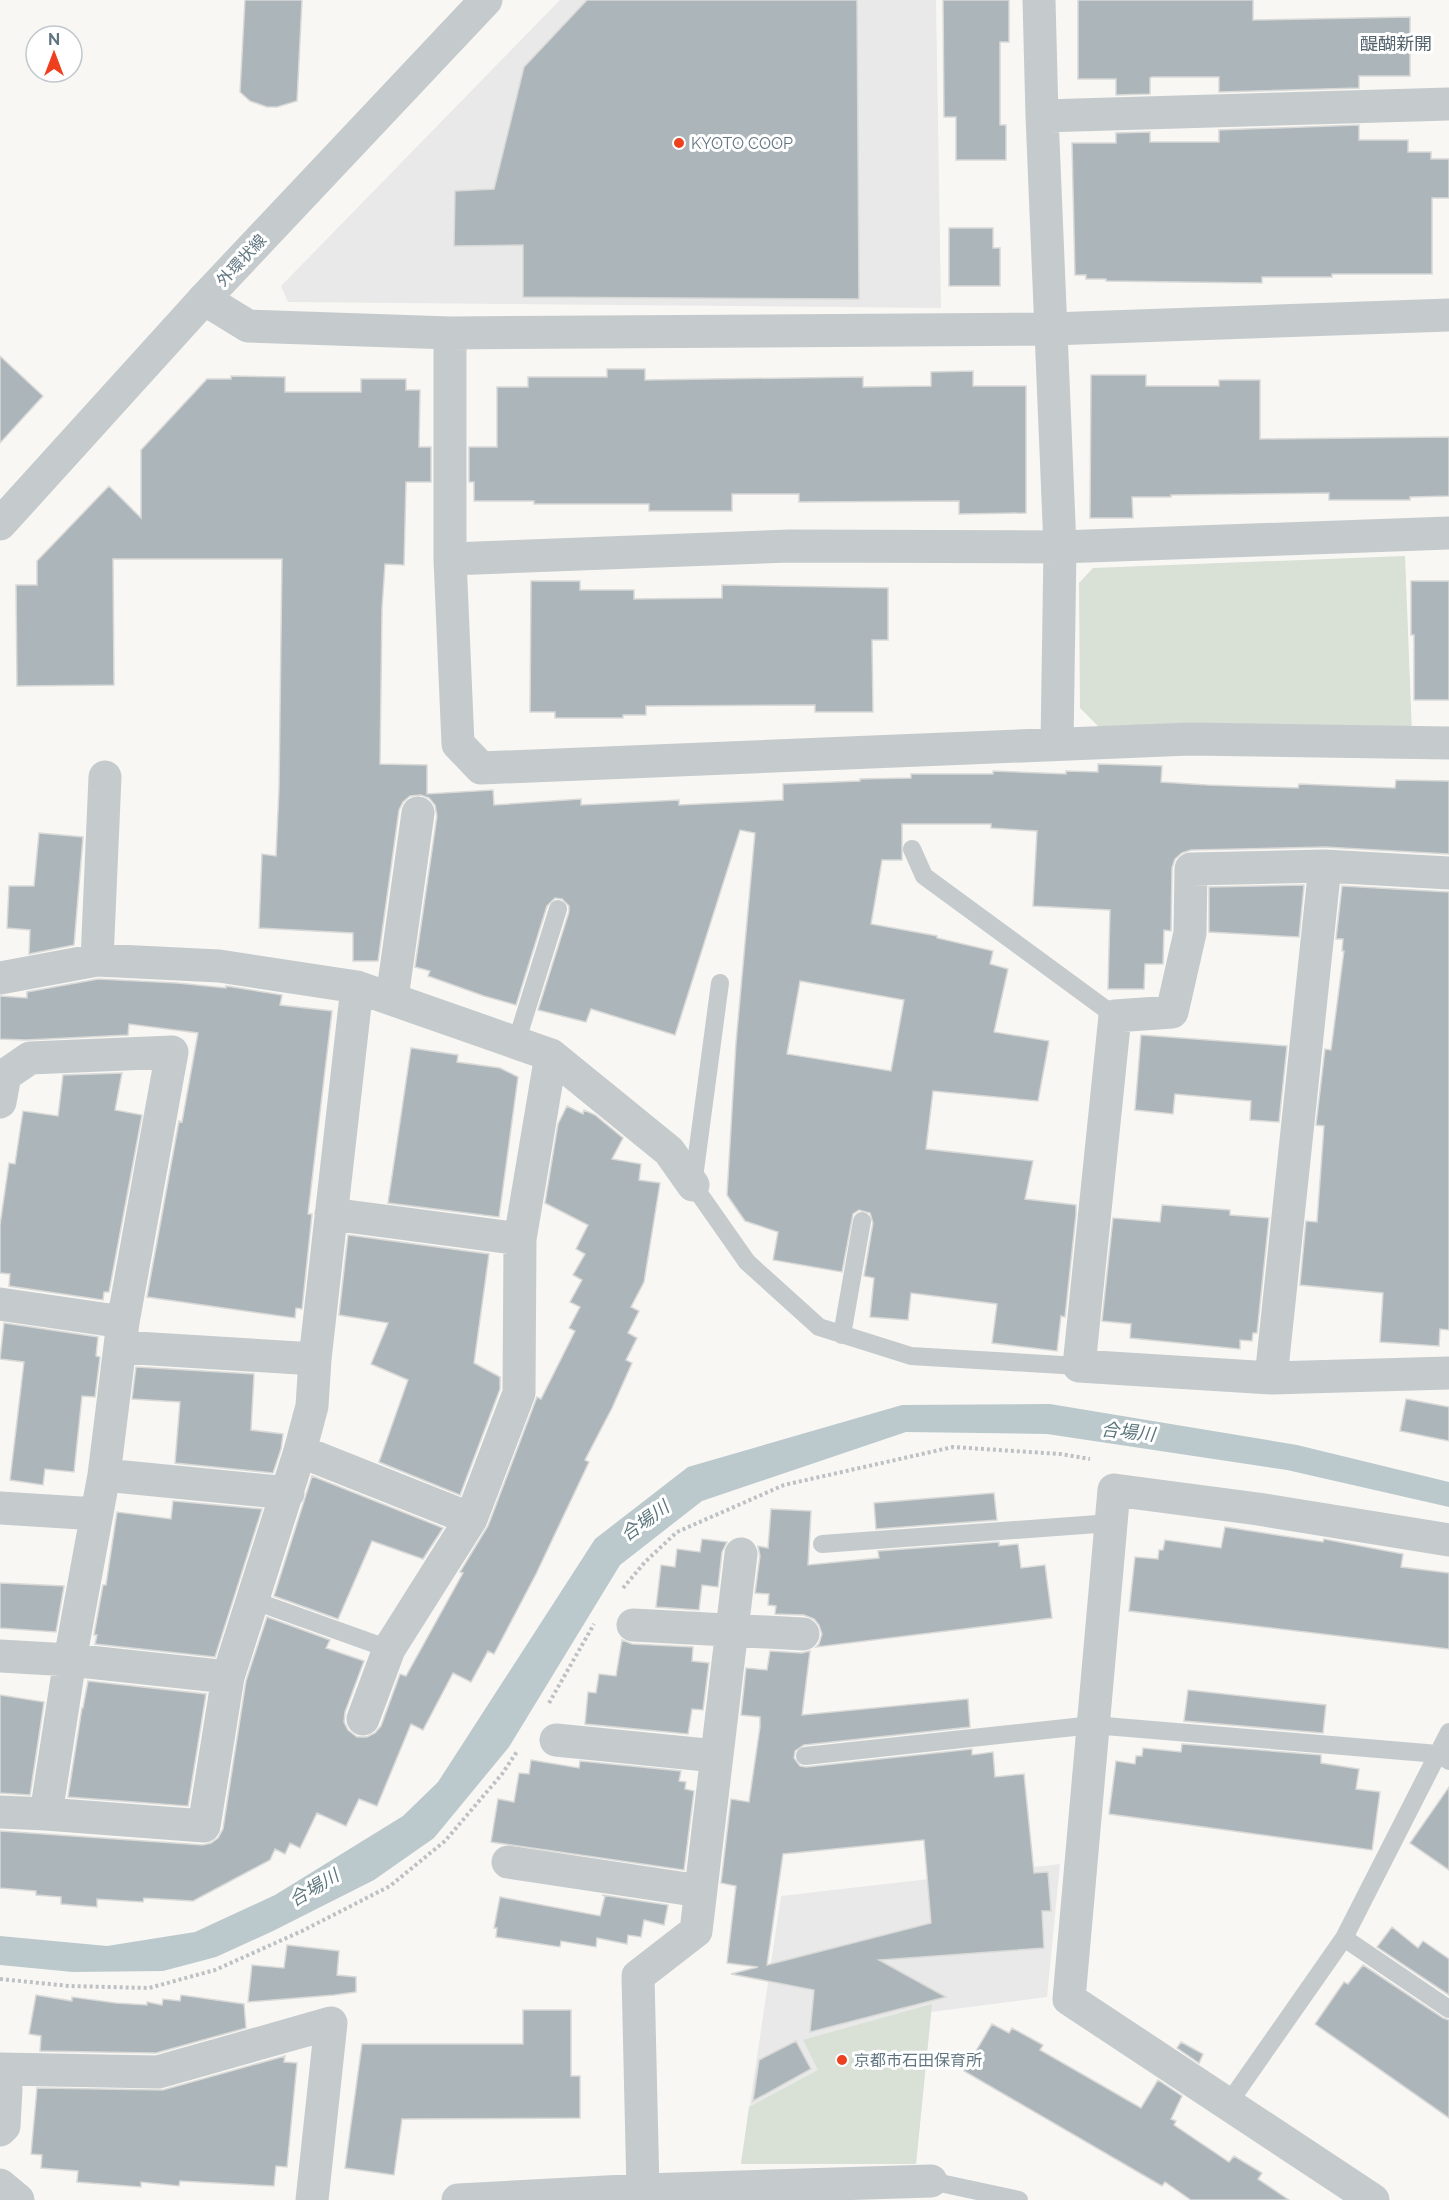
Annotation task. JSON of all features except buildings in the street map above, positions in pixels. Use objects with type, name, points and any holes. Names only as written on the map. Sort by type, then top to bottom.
[{"type":"street","name":"外環状線","points":[[0,524],[204,299],[486,0]]},
{"type":"street","points":[[1039,0],[1060,547],[1057,744]]},
{"type":"street","points":[[1042,117],[1449,104]]},
{"type":"street","points":[[204,299],[248,326],[450,333],[1051,329],[1449,315]]},
{"type":"street","points":[[450,333],[450,559],[458,744],[481,768],[1190,739],[1449,742]]},
{"type":"street","points":[[450,559],[790,546],[1060,547],[1449,533]]},
{"type":"street","points":[[97,960],[105,777]]},
{"type":"street","points":[[392,998],[418,813]]},
{"type":"street","points":[[1271,1378],[1325,866]]},
{"type":"street","points":[[1449,873],[1325,866],[1191,870],[1190,933],[1173,1011],[1115,1016],[1079,1366],[1271,1378],[1449,1373]]},
{"type":"street","points":[[0,978],[97,960],[219,966],[357,987],[551,1055],[669,1151],[693,1185]]},
{"type":"street","points":[[0,1812],[204,1826],[228,1677],[288,1493],[312,1406],[315,1359],[357,987]]},
{"type":"street","points":[[2,1084],[30,1058],[172,1052],[122,1334],[104,1475],[70,1660],[46,1814]]},
{"type":"street","points":[[363,1719],[389,1649],[471,1519],[519,1393],[520,1239],[551,1055]]},
{"type":"street","points":[[331,1214],[520,1239]]},
{"type":"street","points":[[0,1304],[122,1334],[315,1359]]},
{"type":"street","points":[[300,1451],[471,1519]]},
{"type":"street","points":[[104,1475],[288,1493]]},
{"type":"street","points":[[1373,2200],[1069,1999],[1114,1490],[1258,1509],[1449,1540]]},
{"type":"street","points":[[0,1508],[97,1514]]},
{"type":"street","points":[[643,2190],[638,1977],[696,1931],[741,1554]]},
{"type":"street","points":[[633,1625],[731,1632],[803,1634]]},
{"type":"street","points":[[0,1656],[70,1660],[228,1677]]},
{"type":"street","points":[[556,1740],[716,1756]]},
{"type":"street","points":[[508,1862],[700,1891]]},
{"type":"street","points":[[0,2069],[158,2072],[331,2023],[312,2200]]},
{"type":"street","points":[[0,2074],[6,2089],[4,2126],[0,2130]]},
{"type":"street","points":[[458,2200],[606,2196],[643,2190],[931,2181]]},
{"type":"street","points":[[0,2185],[18,2200]]},
{"type":"lane","points":[[912,849],[924,876],[1115,1016]]},
{"type":"lane","points":[[516,1043],[558,909]]},
{"type":"lane","points":[[720,983],[693,1185],[747,1262],[819,1327],[842,1335],[911,1356],[1079,1366]]},
{"type":"lane","points":[[842,1335],[862,1221]]},
{"type":"lane","points":[[822,1544],[1111,1523]]},
{"type":"lane","points":[[252,1600],[389,1649]]},
{"type":"lane","points":[[805,1756],[1093,1725],[1444,1758]]},
{"type":"lane","points":[[1228,2104],[1344,1938],[1444,1758],[1449,1732]]},
{"type":"lane","points":[[1344,1938],[1449,2008]]},
{"type":"lane","points":[[931,2181],[1019,2200]]},
{"type":"shaded area","name":"KYOTO COOP","points":[[560,0],[936,0],[941,308],[288,302],[281,286]]},
{"type":"shaded area","points":[[1405,556],[1412,734],[1101,729],[1080,708],[1079,583],[1093,568]]},
{"type":"shaded area","name":"京都市石田保育所","points":[[1060,1864],[1047,1997],[931,2012],[916,2164],[741,2164],[781,1896]]},
{"type":"shaded area","points":[[932,2004],[916,2164],[741,2164],[749,2107],[818,2070],[803,2040]]},
{"type":"water","name":"合場川","points":[[1050,1404],[1297,1445],[1449,1482],[1449,1507],[1287,1470],[1047,1434],[906,1432],[702,1501],[620,1565],[509,1747],[434,1838],[374,1880],[216,1957],[163,1971],[73,1972],[0,1965],[0,1936],[107,1946],[195,1932],[275,1895],[403,1816],[438,1782],[595,1539],[688,1467],[902,1405]]},
{"type":"place","name":"KYOTO COOP","points":[[679,143]]},
{"type":"place","name":"京都市石田保育所","points":[[842,2060]]},
{"type":"district","name":"醍醐新開","points":[[1396,44]]}]
